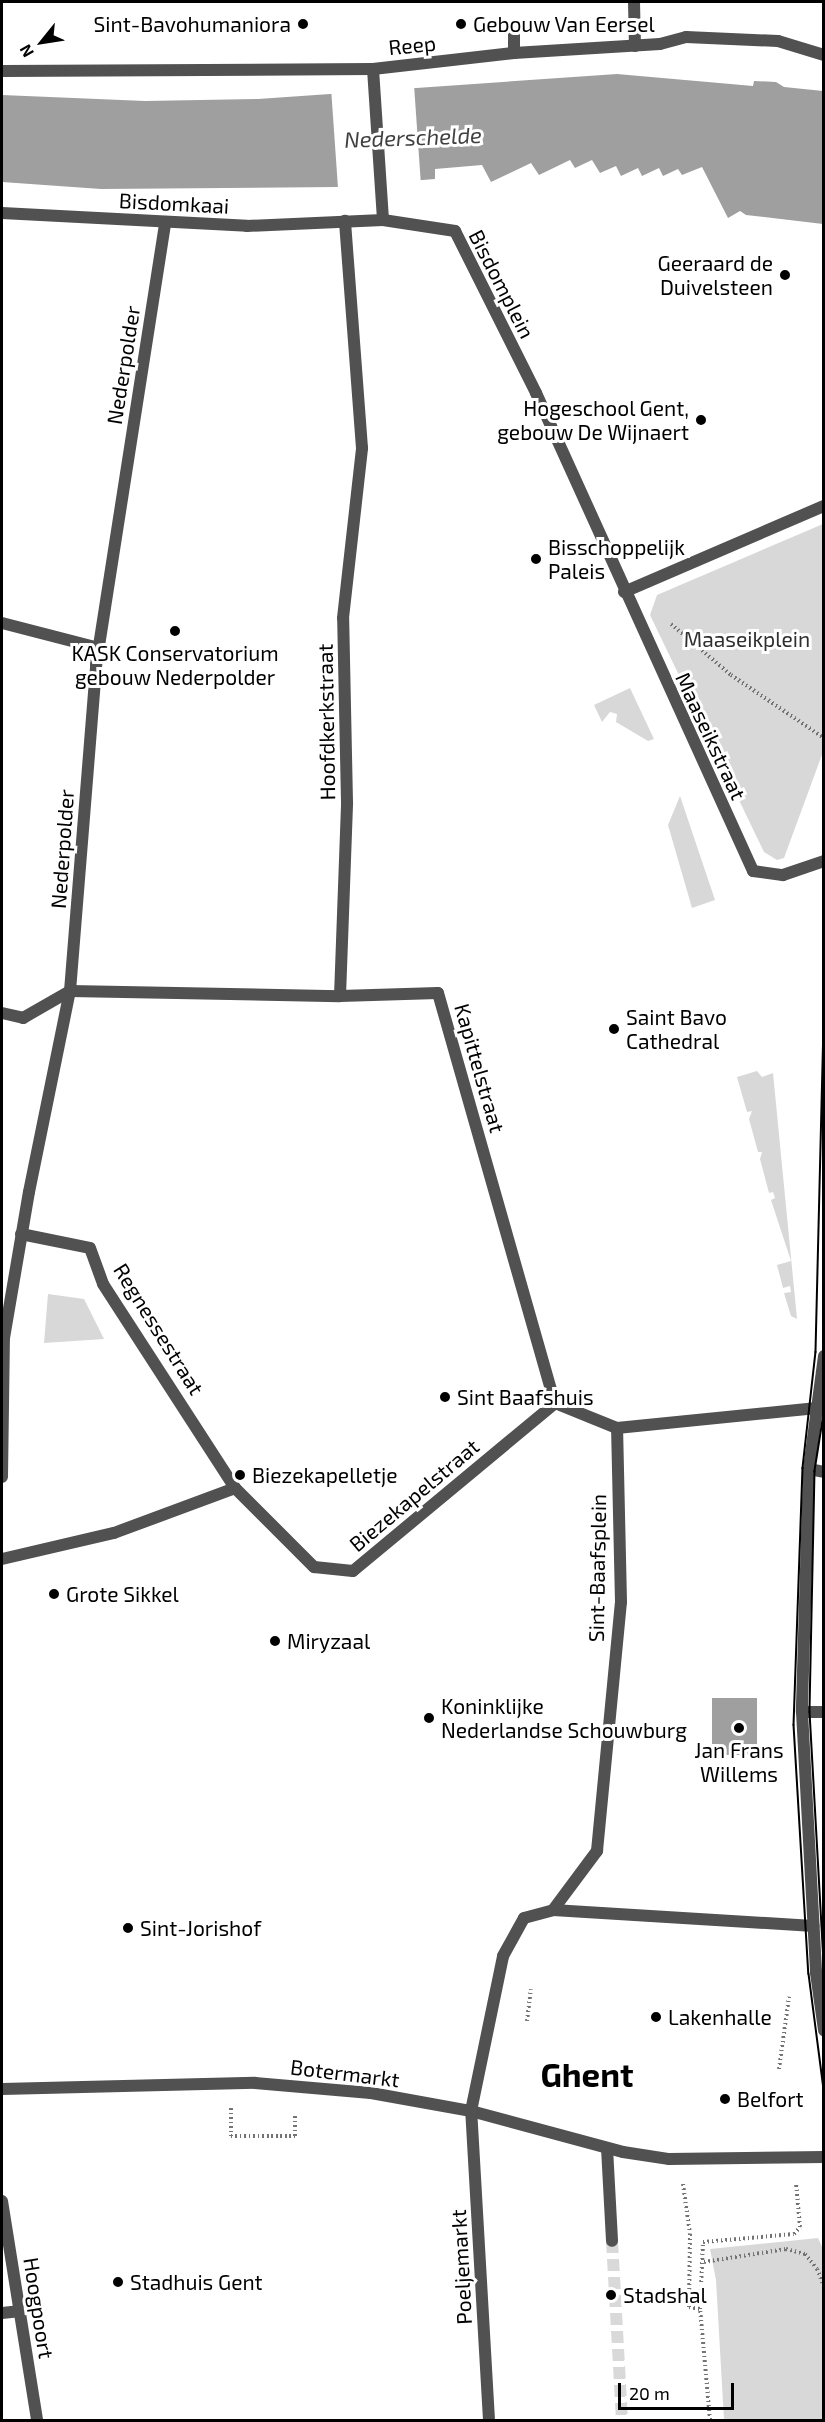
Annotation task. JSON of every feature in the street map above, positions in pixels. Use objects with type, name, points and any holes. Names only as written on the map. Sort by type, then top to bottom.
[{"type":"street","points":[[634,2],[635,46]]},
{"type":"street","points":[[514,33],[514,53]]},
{"type":"street","name":"Reep","points":[[2,71],[374,69],[514,53],[635,46],[686,37],[778,41],[824,55]]},
{"type":"street","points":[[374,69],[372,83],[383,220]]},
{"type":"street","name":"Bisdomkaai","points":[[2,213],[248,226],[345,220]]},
{"type":"street","name":"Bisdomplein","points":[[345,220],[383,220],[455,231],[547,419]]},
{"type":"street","name":"Hoofdkerkstraat","points":[[340,996],[347,802],[343,618],[362,448],[345,220]]},
{"type":"street","name":"Nederpolder","points":[[2,1477],[4,1338],[21,1234],[70,991],[99,648],[165,222]]},
{"type":"street","name":"Maaseikstraat","points":[[547,419],[753,871],[783,875],[824,861]]},
{"type":"street","points":[[624,592],[824,506]]},
{"type":"street","points":[[2,623],[99,648]]},
{"type":"street","points":[[2,1013],[23,1018],[70,991]]},
{"type":"street","name":"Kapittelstraat","points":[[70,991],[340,996],[438,993],[555,1403]]},
{"type":"street","name":"Regnessestraat","points":[[21,1234],[90,1248],[103,1284],[235,1488]]},
{"type":"street","points":[[824,1356],[809,1469],[802,1712],[814,1926],[824,2030]]},
{"type":"street","points":[[555,1403],[617,1428],[817,1408]]},
{"type":"street","name":"Biezekapelstraat","points":[[235,1488],[314,1567],[353,1571],[555,1403]]},
{"type":"street","name":"Sint-Baafsplein","points":[[553,1910],[597,1851],[621,1602],[617,1428]]},
{"type":"street","points":[[809,1469],[824,1472]]},
{"type":"street","points":[[2,1559],[114,1533],[235,1488]]},
{"type":"street","points":[[802,1712],[824,1712]]},
{"type":"street","points":[[471,2111],[503,1956],[524,1918],[553,1910],[814,1926]]},
{"type":"street","name":"Botermarkt","points":[[2,2089],[255,2083],[371,2093],[471,2111],[607,2148],[680,2159],[824,2157]]},
{"type":"street","name":"Poeljemarkt","points":[[471,2111],[489,2421]]},
{"type":"street","points":[[607,2148],[612,2241]]},
{"type":"street","name":"Hoogpoort","points":[[2,2201],[38,2421]]},
{"type":"street","points":[[2,2313],[21,2311]]},
{"type":"path","points":[[669,622],[731,675],[824,738]]},
{"type":"path","points":[[527,2021],[532,2005],[531,1989]]},
{"type":"path","points":[[779,2069],[789,1997]]},
{"type":"path","points":[[778,2029],[785,2029]]},
{"type":"path","points":[[231,2124],[231,2136],[295,2136],[294,2125]]},
{"type":"path","points":[[262,2136],[263,2143]]},
{"type":"path","points":[[710,2421],[700,2309],[704,2262],[703,2242],[794,2234],[800,2227],[793,2157]]},
{"type":"path","points":[[680,2159],[690,2234],[689,2307],[700,2309]]},
{"type":"path","points":[[704,2262],[786,2249],[805,2254],[824,2286]]},
{"type":"green space","name":"Maaseikplein","points":[[823,524],[823,752],[784,858],[777,860],[764,852],[650,615],[657,595]]},
{"type":"green space","points":[[630,688],[654,739],[648,741],[616,722],[617,714],[610,712],[602,722],[594,705]]},
{"type":"green space","points":[[680,796],[715,900],[692,908],[668,825]]},
{"type":"green space","points":[[757,1071],[762,1077],[773,1073],[797,1319],[791,1316],[784,1293],[791,1292],[790,1286],[783,1288],[777,1265],[791,1261],[771,1200],[775,1198],[773,1192],[769,1193],[760,1159],[762,1152],[758,1152],[749,1119],[752,1111],[747,1112],[737,1077]]},
{"type":"green space","points":[[48,1294],[84,1299],[104,1339],[44,1343]]},
{"type":"green space","points":[[818,2238],[824,2251],[823,2420],[724,2420],[716,2280],[710,2249]]},
{"type":"water","name":"Nederschelde","points":[[617,74],[753,86],[754,81],[776,82],[784,87],[823,91],[823,224],[746,215],[740,211],[728,218],[702,167],[682,175],[678,169],[663,176],[659,168],[642,176],[638,168],[621,176],[616,166],[600,173],[592,160],[575,168],[570,160],[539,175],[531,163],[491,182],[482,165],[435,169],[435,179],[336,187],[101,189],[2,182],[2,95],[145,101],[258,99]]},
{"type":"water","points":[[712,1698],[757,1698],[757,1755],[712,1755]]},
{"type":"pier","points":[[414,85],[421,184],[338,190],[331,91]]},
{"type":"tunnel","points":[[612,2241],[622,2420]]},
{"type":"tram line","points":[[824,1024],[816,1352],[803,1468],[794,1725],[809,1974],[824,2089]]},
{"type":"tram line","points":[[824,1414],[815,1471],[810,1712],[824,1962]]},
{"type":"place","name":"Sint-Bavohumaniora","points":[[303,24]]},
{"type":"place","name":"Gebouw Van Eersel","points":[[461,24]]},
{"type":"place","name":"Geeraard de Duivelsteen","points":[[785,275]]},
{"type":"place","name":"Hogeschool Gent, gebouw De Wijnaert","points":[[701,420]]},
{"type":"place","name":"Bisschoppelijk Paleis","points":[[536,559]]},
{"type":"place","name":"KASK Conservatorium gebouw Nederpolder","points":[[175,631]]},
{"type":"place","name":"Saint Bavo Cathedral","points":[[614,1029]]},
{"type":"place","name":"Sint Baafshuis","points":[[445,1397]]},
{"type":"place","name":"Biezekapelletje","points":[[240,1475]]},
{"type":"place","name":"Grote Sikkel","points":[[54,1594]]},
{"type":"place","name":"Miryzaal","points":[[275,1641]]},
{"type":"place","name":"Koninklijke Nederlandse Schouwburg","points":[[429,1718]]},
{"type":"place","name":"Jan Frans Willems","points":[[739,1728]]},
{"type":"place","name":"Sint-Jorishof","points":[[128,1928]]},
{"type":"place","name":"Lakenhalle","points":[[656,2017]]},
{"type":"place","name":"Belfort","points":[[725,2099]]},
{"type":"place","name":"Stadhuis Gent","points":[[118,2282]]},
{"type":"place","name":"Stadshal","points":[[611,2295]]},
{"type":"district","name":"Ghent","points":[[587,2075]]}]
